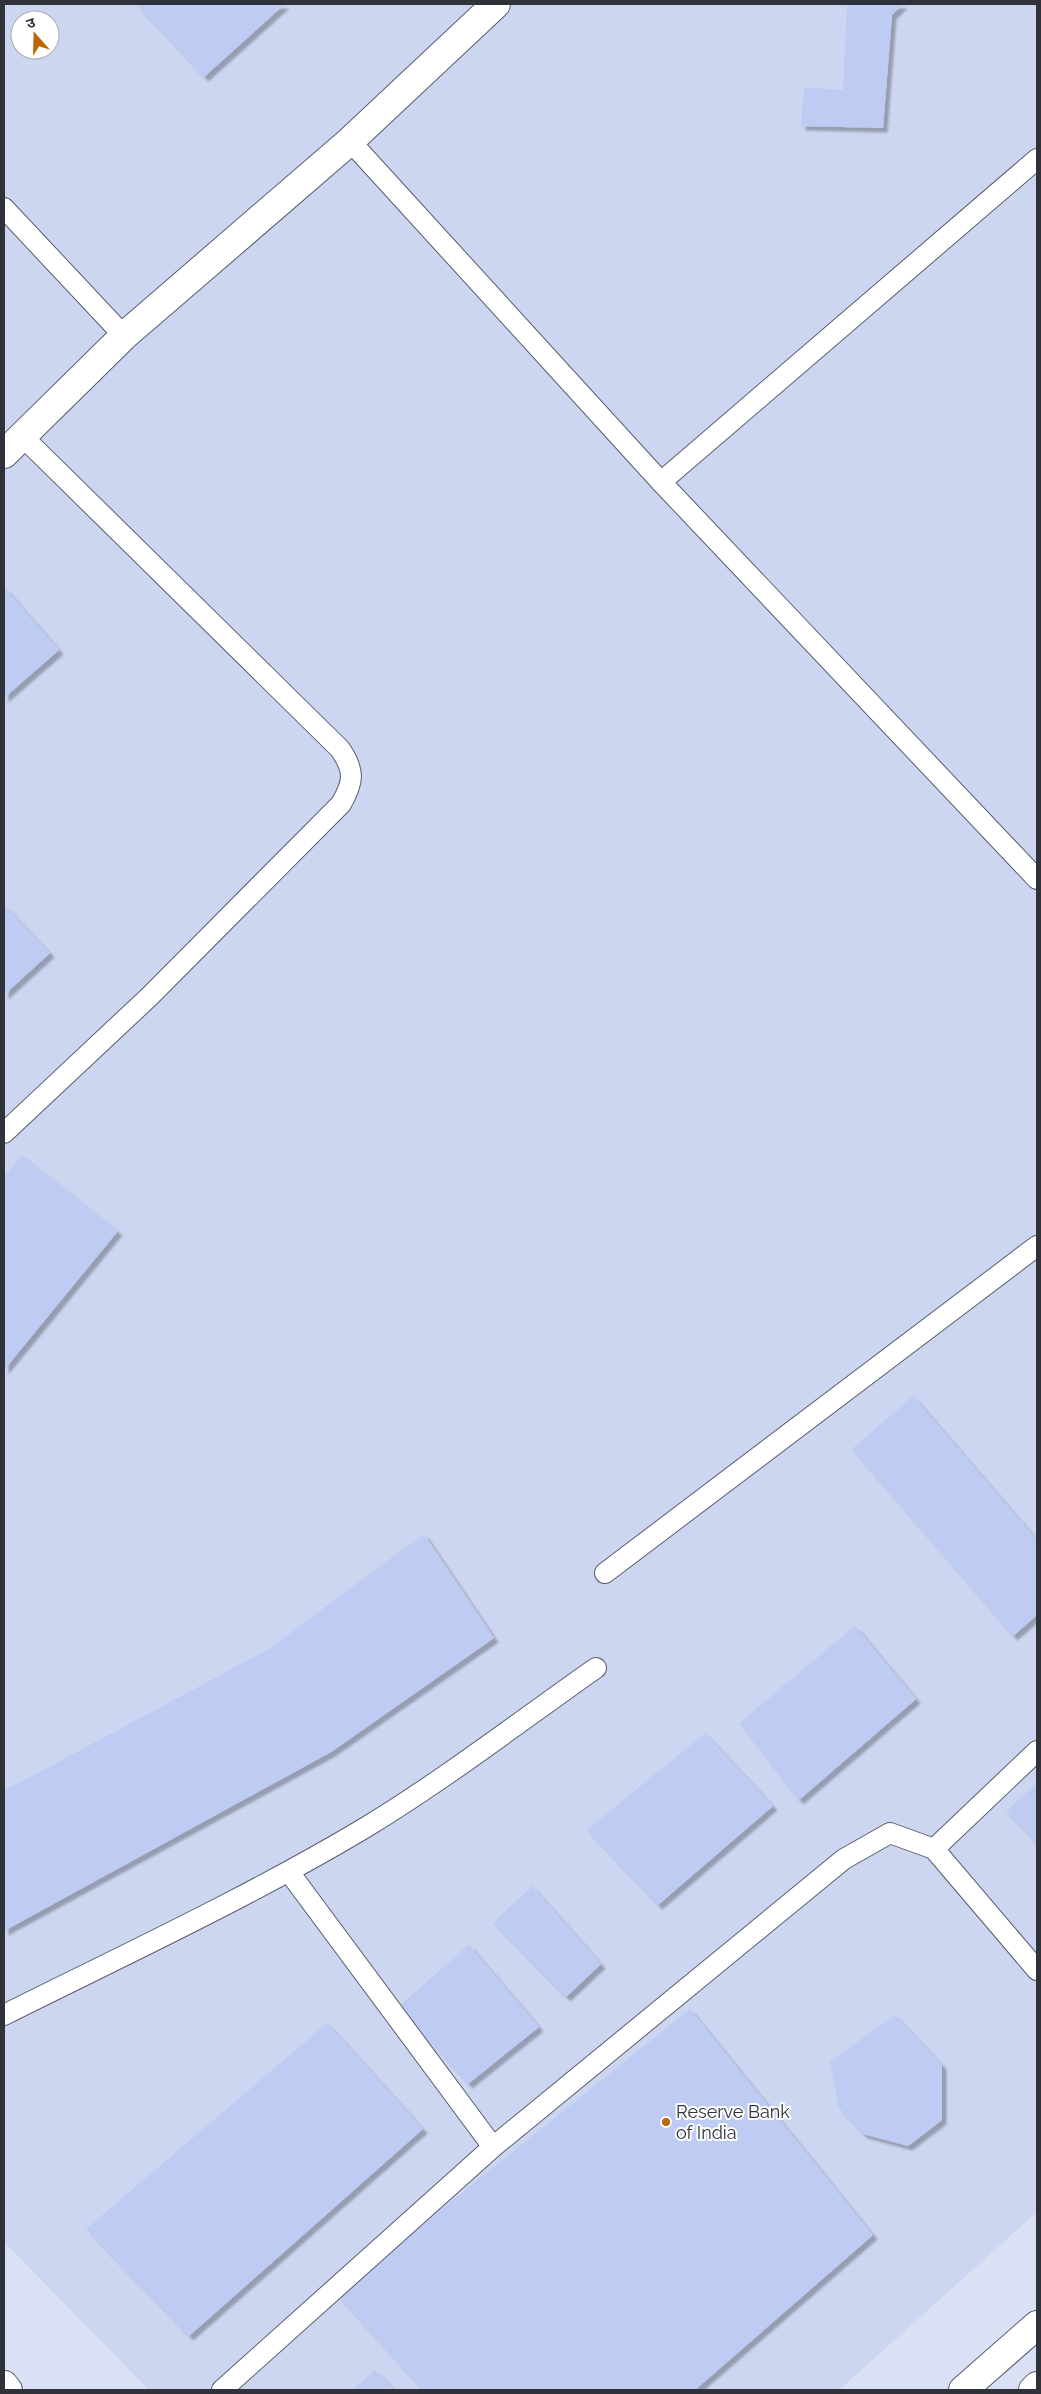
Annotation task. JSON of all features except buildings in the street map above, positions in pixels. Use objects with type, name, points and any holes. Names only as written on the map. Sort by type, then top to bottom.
[{"type":"street","points":[[13,445],[124,336],[350,141],[496,4]]},
{"type":"street","points":[[963,2390],[1037,2325]]},
{"type":"street","points":[[4,2385],[8,2390]]},
{"type":"street","points":[[1033,2390],[1037,2386]]},
{"type":"lane","points":[[350,141],[661,482],[1037,879]]},
{"type":"lane","points":[[661,482],[1037,159]]},
{"type":"lane","points":[[4,208],[124,336]]},
{"type":"lane","points":[[4,1133],[150,996],[341,804],[351,786],[351,764],[340,749],[13,445]]},
{"type":"lane","points":[[605,1573],[1037,1246]]},
{"type":"lane","points":[[4,2015],[289,1872],[365,1828],[439,1780],[596,1668]]},
{"type":"lane","points":[[934,1849],[1037,1751]]},
{"type":"lane","points":[[222,2390],[492,2147],[844,1859],[890,1833],[934,1849],[1037,1970]]},
{"type":"lane","points":[[289,1872],[492,2147]]},
{"type":"shaded area","points":[[4,4],[1037,4],[1037,2212],[839,2390],[149,2390],[4,2242]]},
{"type":"place","name":"Reserve Bank of India","points":[[666,2122]]}]
